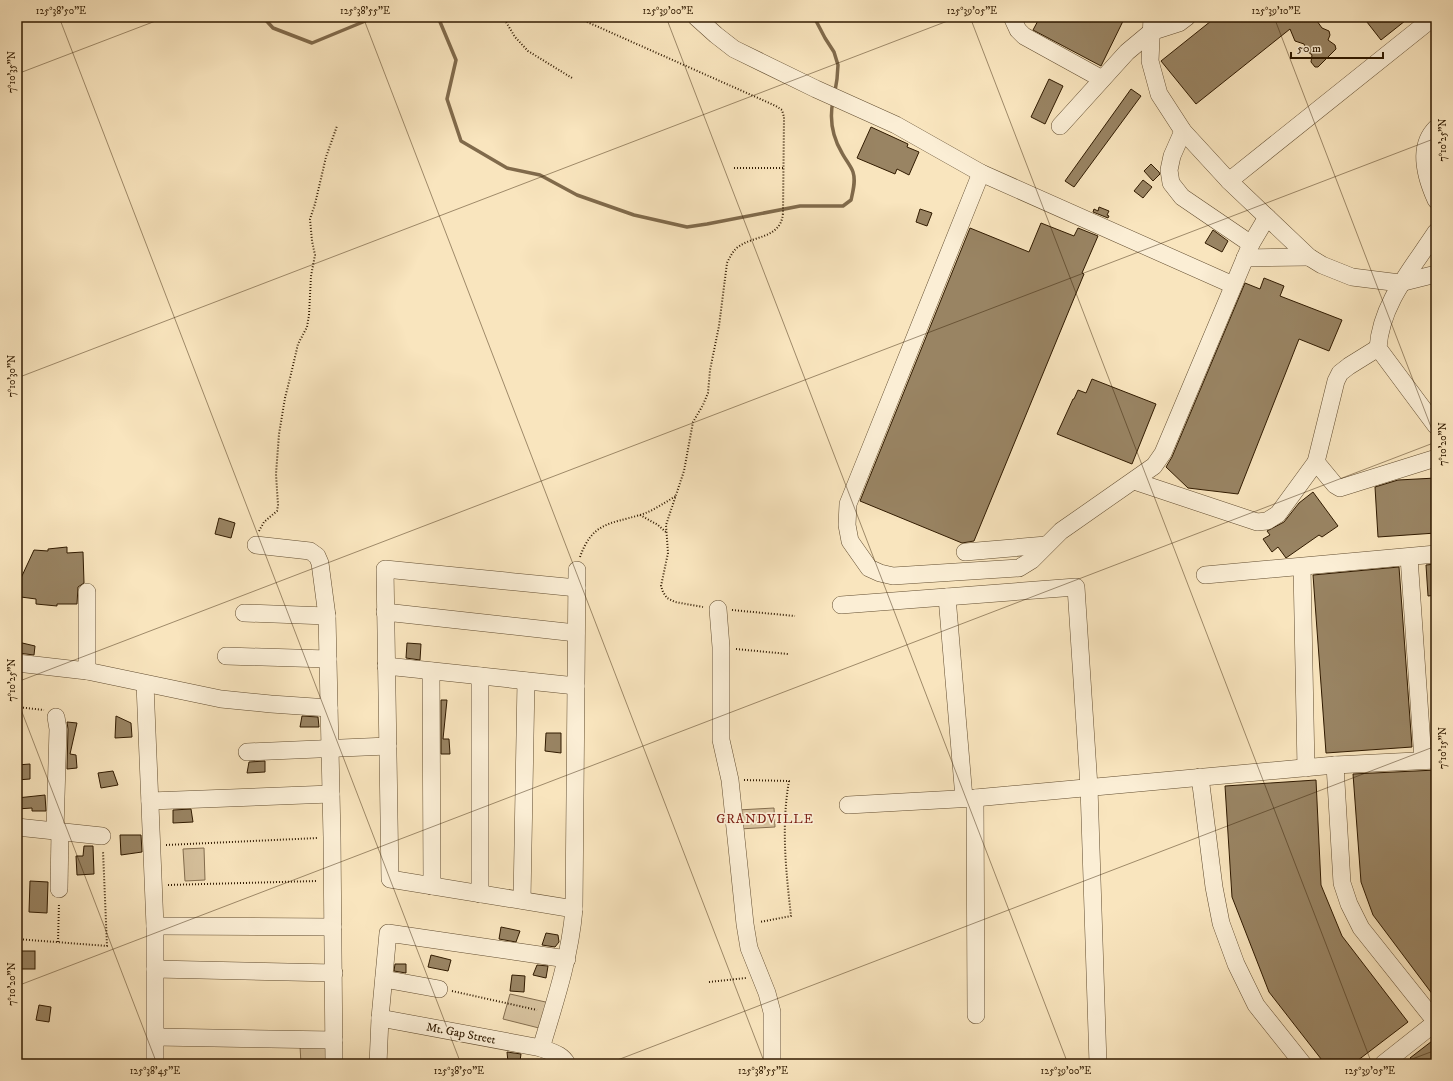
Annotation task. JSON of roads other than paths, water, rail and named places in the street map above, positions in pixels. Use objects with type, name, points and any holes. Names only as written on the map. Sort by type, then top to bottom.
[{"type":"street","points":[[696,17],[734,49],[920,137],[981,173],[1234,284]]},
{"type":"street","points":[[1012,17],[1018,30],[1024,36],[1102,79]]},
{"type":"street","points":[[1060,126],[1152,25],[1179,23],[1187,17]]},
{"type":"street","points":[[1229,180],[1434,17]]},
{"type":"street","points":[[1152,25],[1150,61],[1153,75],[1159,94],[1183,130],[1229,180],[1309,257],[1322,265],[1352,277],[1400,283],[1436,274]]},
{"type":"street","points":[[1436,128],[1430,134],[1426,144],[1425,166],[1436,200]]},
{"type":"street","points":[[1183,130],[1172,156],[1169,170],[1171,183],[1182,197],[1248,251],[1309,257]]},
{"type":"street","points":[[981,173],[848,504],[847,525],[850,541],[869,568],[880,573],[893,576],[1019,568],[1032,560],[1061,531],[1154,466],[1163,453],[1248,251],[1267,218]]},
{"type":"street","points":[[1436,232],[1417,261],[1400,283],[1386,312],[1379,335],[1378,348],[1436,426]]},
{"type":"street","points":[[1134,481],[1257,522],[1268,521],[1278,514],[1316,462],[1336,381],[1340,373],[1378,348]]},
{"type":"street","points":[[1316,462],[1335,485],[1340,488],[1436,458]]},
{"type":"street","points":[[256,545],[310,551],[317,556],[320,563],[327,616],[333,881],[334,1064]]},
{"type":"street","points":[[965,552],[1046,545]]},
{"type":"street","points":[[1204,575],[1436,554]]},
{"type":"street","points":[[848,805],[970,798],[1335,765],[1430,760],[1409,557]]},
{"type":"street","points":[[1302,567],[1306,768]]},
{"type":"street","points":[[574,909],[390,879],[385,569],[577,588]]},
{"type":"street","points":[[541,1048],[567,959],[572,936],[574,909],[577,570]]},
{"type":"street","points":[[841,605],[1076,587],[1089,787],[1098,1064]]},
{"type":"street","points":[[87,592],[87,671]]},
{"type":"street","points":[[947,597],[970,798],[976,1015]]},
{"type":"street","points":[[718,609],[721,740],[730,780],[745,924],[749,948],[767,993],[772,1012],[772,1064]]},
{"type":"street","points":[[385,612],[576,633]]},
{"type":"street","points":[[244,613],[327,616]]},
{"type":"street","points":[[226,656],[328,659]]},
{"type":"street","points":[[17,663],[87,671],[221,699],[329,708]]},
{"type":"street","points":[[386,666],[576,686]]},
{"type":"street","points":[[431,671],[432,886]]},
{"type":"street","points":[[480,676],[480,894]]},
{"type":"street","points":[[522,900],[526,681]]},
{"type":"street","points":[[145,684],[155,926],[155,1064]]},
{"type":"street","points":[[56,717],[58,729],[59,889]]},
{"type":"street","points":[[246,752],[388,746]]},
{"type":"street","points":[[1335,765],[1342,883],[1349,904],[1361,928],[1436,1022],[1388,1062]]},
{"type":"street","points":[[1200,777],[1220,924],[1236,964],[1256,1005],[1303,1064]]},
{"type":"street","points":[[150,800],[331,794]]},
{"type":"street","points":[[17,827],[102,836]]},
{"type":"street","points":[[155,926],[333,927]]},
{"type":"street","points":[[378,1064],[380,1018],[388,933],[567,959]]},
{"type":"street","points":[[155,969],[334,973]]},
{"type":"street","points":[[384,979],[439,989]]},
{"type":"street","name":"Mt. Gap Street","points":[[380,1018],[541,1048],[555,1053],[565,1060],[567,1064]]},
{"type":"street","points":[[156,1037],[334,1040]]},
{"type":"waterway","points":[[263,17],[273,28],[312,43],[375,17]]},
{"type":"waterway","points":[[438,17],[456,60],[447,99],[461,141],[507,168],[540,175],[577,195],[634,215],[687,227],[800,206],[843,206],[851,200],[854,186],[854,175],[839,147],[832,128],[831,115],[833,101]]},
{"type":"waterway","points":[[814,17],[834,52],[838,65],[835,91]]},
{"type":"district","name":"GRANDVILLE","points":[[765,818]]}]
